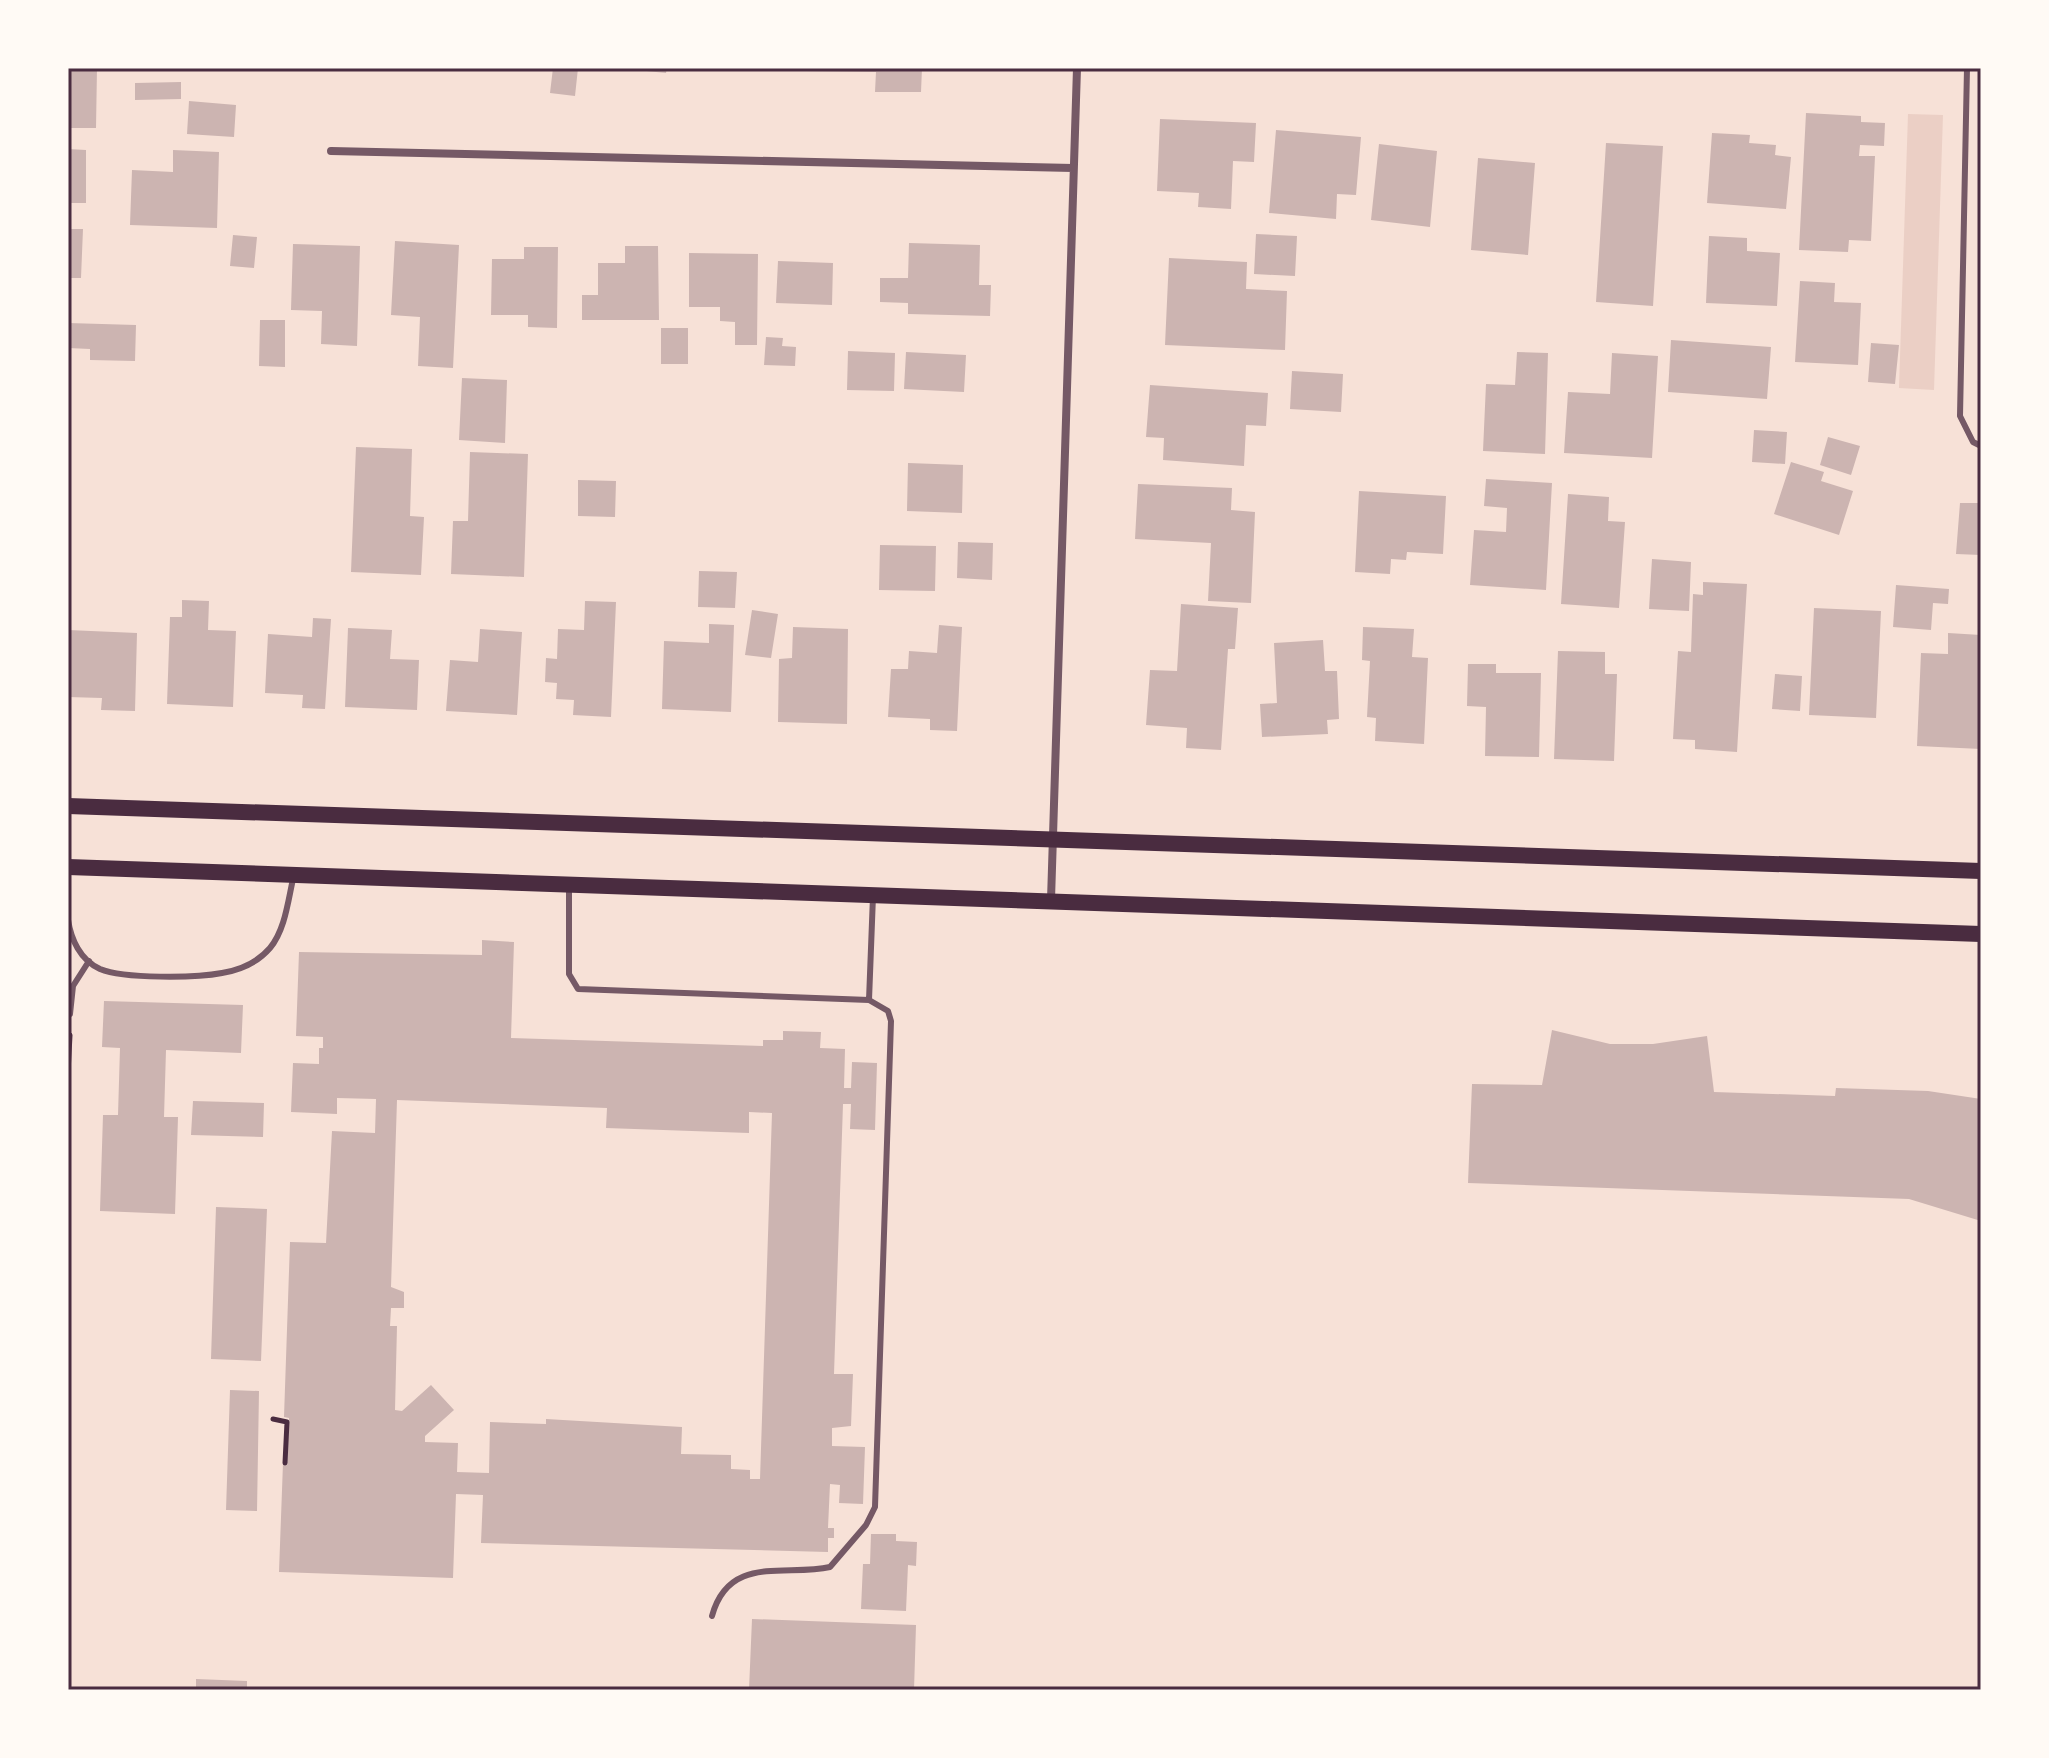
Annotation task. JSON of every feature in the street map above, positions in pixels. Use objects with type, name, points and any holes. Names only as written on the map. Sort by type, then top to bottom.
[{"type":"main road","points":[[68,806],[1981,871]]},
{"type":"main road","points":[[68,867],[1981,934]]},
{"type":"street","points":[[1051,900],[1077,68]]},
{"type":"street","points":[[331,151],[1073,168]]},
{"type":"lane","points":[[1967,68],[1960,416],[1973,442],[1981,446]]},
{"type":"lane","points":[[68,920],[72,941],[99,969],[123,973],[199,975],[245,967],[272,946],[284,918],[294,875]]},
{"type":"lane","points":[[569,884],[569,974],[578,989],[869,1000],[880,1003],[888,1011],[892,1035],[875,1507],[866,1525],[830,1567],[753,1572],[728,1588],[712,1616]]},
{"type":"lane","points":[[869,1000],[873,894]]},
{"type":"lane","points":[[70,1014],[73,986],[89,961]]},
{"type":"path","points":[[68,1073],[70,1014]]},
{"type":"path","points":[[273,1419],[287,1422],[285,1463]]},
{"type":"shaded area","points":[[1908,114],[1943,115],[1934,390],[1899,388]]},
{"type":"building","points":[[68,68],[97,68],[96,128],[68,128]]},
{"type":"building","points":[[553,68],[578,68],[575,96],[550,93]]},
{"type":"building","points":[[617,68],[667,68],[666,73]]},
{"type":"building","points":[[805,68],[922,68],[921,92],[875,92],[876,72],[805,71]]},
{"type":"building","points":[[181,82],[181,99],[135,100],[135,83]]},
{"type":"building","points":[[189,101],[236,105],[234,137],[187,134]]},
{"type":"building","points":[[1806,113],[1861,116],[1861,122],[1885,123],[1884,146],[1860,145],[1859,156],[1875,156],[1871,241],[1849,240],[1848,252],[1799,250]]},
{"type":"building","points":[[1160,119],[1256,123],[1254,162],[1233,161],[1231,209],[1198,207],[1199,193],[1157,191]]},
{"type":"building","points":[[1276,130],[1361,137],[1356,195],[1337,194],[1336,219],[1269,213]]},
{"type":"building","points":[[1712,133],[1750,135],[1749,143],[1776,145],[1775,155],[1791,157],[1786,209],[1707,203]]},
{"type":"building","points":[[1606,143],[1663,146],[1653,306],[1596,302]]},
{"type":"building","points":[[1379,144],[1437,151],[1430,227],[1371,220]]},
{"type":"building","points":[[68,149],[86,150],[86,203],[68,203]]},
{"type":"building","points":[[173,150],[219,152],[217,228],[130,225],[132,170],[173,172]]},
{"type":"building","points":[[1478,158],[1535,163],[1528,255],[1471,250]]},
{"type":"building","points":[[68,229],[83,229],[81,278],[68,278]]},
{"type":"building","points":[[1256,234],[1297,236],[1295,276],[1254,274]]},
{"type":"building","points":[[233,235],[257,237],[254,268],[230,266]]},
{"type":"building","points":[[1709,236],[1747,238],[1747,251],[1780,253],[1777,306],[1706,303]]},
{"type":"building","points":[[395,241],[459,245],[453,368],[418,366],[420,317],[391,315]]},
{"type":"building","points":[[909,243],[980,245],[979,285],[991,285],[990,316],[908,314],[908,303],[880,302],[880,278],[908,278]]},
{"type":"building","points":[[293,244],[360,246],[357,346],[321,344],[322,311],[291,310]]},
{"type":"building","points":[[625,246],[658,246],[659,320],[582,320],[582,295],[598,295],[598,263],[625,263]]},
{"type":"building","points":[[524,247],[558,247],[557,328],[528,327],[528,315],[491,315],[492,259],[524,259]]},
{"type":"building","points":[[689,253],[758,254],[757,345],[735,345],[735,322],[720,321],[720,307],[689,307]]},
{"type":"building","points":[[1169,258],[1247,262],[1246,289],[1287,291],[1285,350],[1165,345]]},
{"type":"building","points":[[778,261],[833,263],[832,305],[776,303]]},
{"type":"building","points":[[1800,281],[1835,283],[1834,302],[1861,303],[1858,365],[1795,362]]},
{"type":"building","points":[[260,320],[285,320],[285,367],[259,366]]},
{"type":"building","points":[[68,323],[136,325],[135,361],[90,360],[90,349],[68,348]]},
{"type":"building","points":[[661,328],[688,328],[688,364],[661,364]]},
{"type":"building","points":[[766,337],[783,338],[782,346],[796,347],[795,366],[764,365]]},
{"type":"building","points":[[1671,340],[1771,347],[1767,399],[1668,392]]},
{"type":"building","points":[[1871,343],[1899,345],[1895,384],[1868,382]]},
{"type":"building","points":[[848,351],[895,353],[894,391],[847,390]]},
{"type":"building","points":[[906,352],[966,355],[964,392],[904,389]]},
{"type":"building","points":[[1517,352],[1548,353],[1545,454],[1483,451],[1486,384],[1515,385]]},
{"type":"building","points":[[1612,353],[1658,356],[1652,458],[1564,453],[1568,392],[1610,394]]},
{"type":"building","points":[[1292,371],[1343,374],[1341,412],[1290,409]]},
{"type":"building","points":[[462,378],[507,380],[505,443],[459,440]]},
{"type":"building","points":[[1150,385],[1268,393],[1266,426],[1246,425],[1244,466],[1163,460],[1164,438],[1146,437]]},
{"type":"building","points":[[1754,430],[1787,432],[1785,464],[1752,462]]},
{"type":"building","points":[[1828,437],[1860,446],[1851,475],[1820,465]]},
{"type":"building","points":[[356,447],[412,449],[410,516],[424,517],[421,575],[351,572]]},
{"type":"building","points":[[470,452],[528,454],[524,577],[451,574],[453,521],[468,521]]},
{"type":"building","points":[[1791,462],[1824,472],[1821,481],[1853,491],[1839,535],[1774,514]]},
{"type":"building","points":[[908,463],[963,465],[962,513],[907,511]]},
{"type":"building","points":[[1486,479],[1552,483],[1546,590],[1470,585],[1474,530],[1506,532],[1507,508],[1484,506]]},
{"type":"building","points":[[578,480],[616,481],[615,517],[578,516]]},
{"type":"building","points":[[1138,484],[1232,488],[1231,510],[1255,512],[1251,603],[1208,601],[1211,543],[1135,539]]},
{"type":"building","points":[[1359,491],[1446,496],[1443,554],[1407,552],[1406,560],[1391,559],[1390,574],[1355,572]]},
{"type":"building","points":[[1568,494],[1609,497],[1608,521],[1625,522],[1619,608],[1561,604]]},
{"type":"building","points":[[1960,503],[1981,503],[1981,555],[1956,554]]},
{"type":"building","points":[[958,542],[993,543],[992,580],[957,578]]},
{"type":"building","points":[[880,545],[936,546],[935,591],[879,590]]},
{"type":"building","points":[[1652,559],[1691,562],[1689,611],[1649,609]]},
{"type":"building","points":[[699,571],[737,572],[735,608],[698,607]]},
{"type":"building","points":[[1703,582],[1747,584],[1737,752],[1695,749],[1695,740],[1673,739],[1678,651],[1691,652],[1693,594],[1703,595]]},
{"type":"building","points":[[1896,585],[1949,589],[1948,604],[1933,603],[1931,630],[1893,627]]},
{"type":"building","points":[[182,600],[209,601],[208,630],[236,631],[233,707],[167,704],[170,617],[182,617]]},
{"type":"building","points":[[585,601],[616,602],[611,717],[573,715],[574,700],[556,699],[557,683],[545,682],[546,658],[557,659],[558,629],[584,630]]},
{"type":"building","points":[[1181,604],[1238,608],[1235,649],[1228,649],[1221,750],[1186,748],[1187,728],[1146,725],[1150,670],[1177,671]]},
{"type":"building","points":[[1814,608],[1881,611],[1876,718],[1809,715]]},
{"type":"building","points":[[752,610],[778,614],[771,658],[745,655]]},
{"type":"building","points":[[313,618],[331,619],[325,709],[302,708],[303,695],[265,693],[268,634],[312,637]]},
{"type":"building","points":[[709,624],[734,625],[731,712],[662,709],[664,641],[709,643]]},
{"type":"building","points":[[939,625],[962,627],[957,731],[930,730],[930,719],[888,717],[891,669],[908,669],[909,651],[937,653]]},
{"type":"building","points":[[793,627],[848,629],[847,724],[778,722],[779,659],[792,658]]},
{"type":"building","points":[[1363,627],[1414,629],[1412,657],[1428,658],[1424,744],[1375,741],[1376,718],[1367,717],[1370,661],[1362,660]]},
{"type":"building","points":[[348,628],[392,630],[390,659],[419,660],[417,710],[345,707]]},
{"type":"building","points":[[480,629],[522,632],[517,715],[446,711],[450,660],[478,662]]},
{"type":"building","points":[[68,630],[137,633],[135,711],[101,710],[102,698],[68,697]]},
{"type":"building","points":[[1948,633],[1981,635],[1981,749],[1917,746],[1921,653],[1948,654]]},
{"type":"building","points":[[1323,640],[1325,671],[1337,671],[1339,719],[1327,720],[1328,734],[1262,737],[1260,704],[1277,703],[1274,643]]},
{"type":"building","points":[[1558,651],[1605,652],[1605,674],[1617,674],[1614,761],[1554,759]]},
{"type":"building","points":[[1468,664],[1496,664],[1496,673],[1541,673],[1539,757],[1485,756],[1486,707],[1467,706]]},
{"type":"building","points":[[1775,674],[1802,676],[1800,711],[1772,709]]},
{"type":"building","points":[[482,940],[514,942],[511,1038],[763,1046],[763,1040],[783,1040],[783,1031],[821,1032],[820,1048],[845,1049],[844,1088],[851,1088],[852,1062],[877,1063],[875,1130],[850,1129],[851,1104],[843,1104],[834,1374],[853,1374],[851,1426],[832,1428],[832,1446],[865,1447],[863,1504],[839,1503],[840,1485],[830,1484],[828,1528],[834,1528],[834,1538],[828,1538],[828,1552],[481,1543],[483,1495],[456,1494],[453,1578],[279,1572],[283,1463],[287,1463],[289,1418],[284,1417],[290,1242],[326,1243],[332,1131],[375,1133],[376,1099],[337,1098],[337,1114],[291,1112],[293,1063],[319,1064],[319,1048],[323,1048],[323,1037],[296,1036],[299,952],[482,955]],"holes":[[[397,1100],[607,1108],[606,1128],[749,1133],[749,1112],[772,1113],[760,1479],[750,1479],[750,1470],[731,1469],[731,1455],[681,1454],[682,1427],[546,1419],[546,1424],[490,1422],[489,1473],[457,1472],[458,1443],[425,1442],[425,1436],[454,1410],[431,1385],[402,1411],[395,1410],[397,1326],[390,1326],[391,1308],[404,1308],[404,1292],[391,1287]]]},
{"type":"building","points":[[104,1001],[243,1005],[241,1053],[166,1050],[164,1117],[178,1117],[175,1214],[100,1211],[103,1115],[118,1115],[120,1048],[102,1047]]},
{"type":"building","points":[[1552,1030],[1610,1044],[1653,1044],[1707,1036],[1714,1092],[1835,1096],[1836,1088],[1928,1091],[1981,1099],[1981,1221],[1909,1199],[1468,1183],[1472,1084],[1542,1085]]},
{"type":"building","points":[[193,1101],[264,1103],[263,1137],[191,1135]]},
{"type":"building","points":[[216,1207],[267,1209],[261,1361],[211,1359]]},
{"type":"building","points":[[230,1390],[259,1391],[257,1511],[226,1510]]},
{"type":"building","points":[[871,1534],[896,1534],[896,1541],[917,1542],[916,1566],[908,1565],[906,1611],[861,1609],[863,1564],[870,1564]]},
{"type":"building","points":[[752,1619],[916,1625],[914,1690],[749,1690]]},
{"type":"building","points":[[196,1679],[247,1681],[247,1690],[196,1690]]}]
